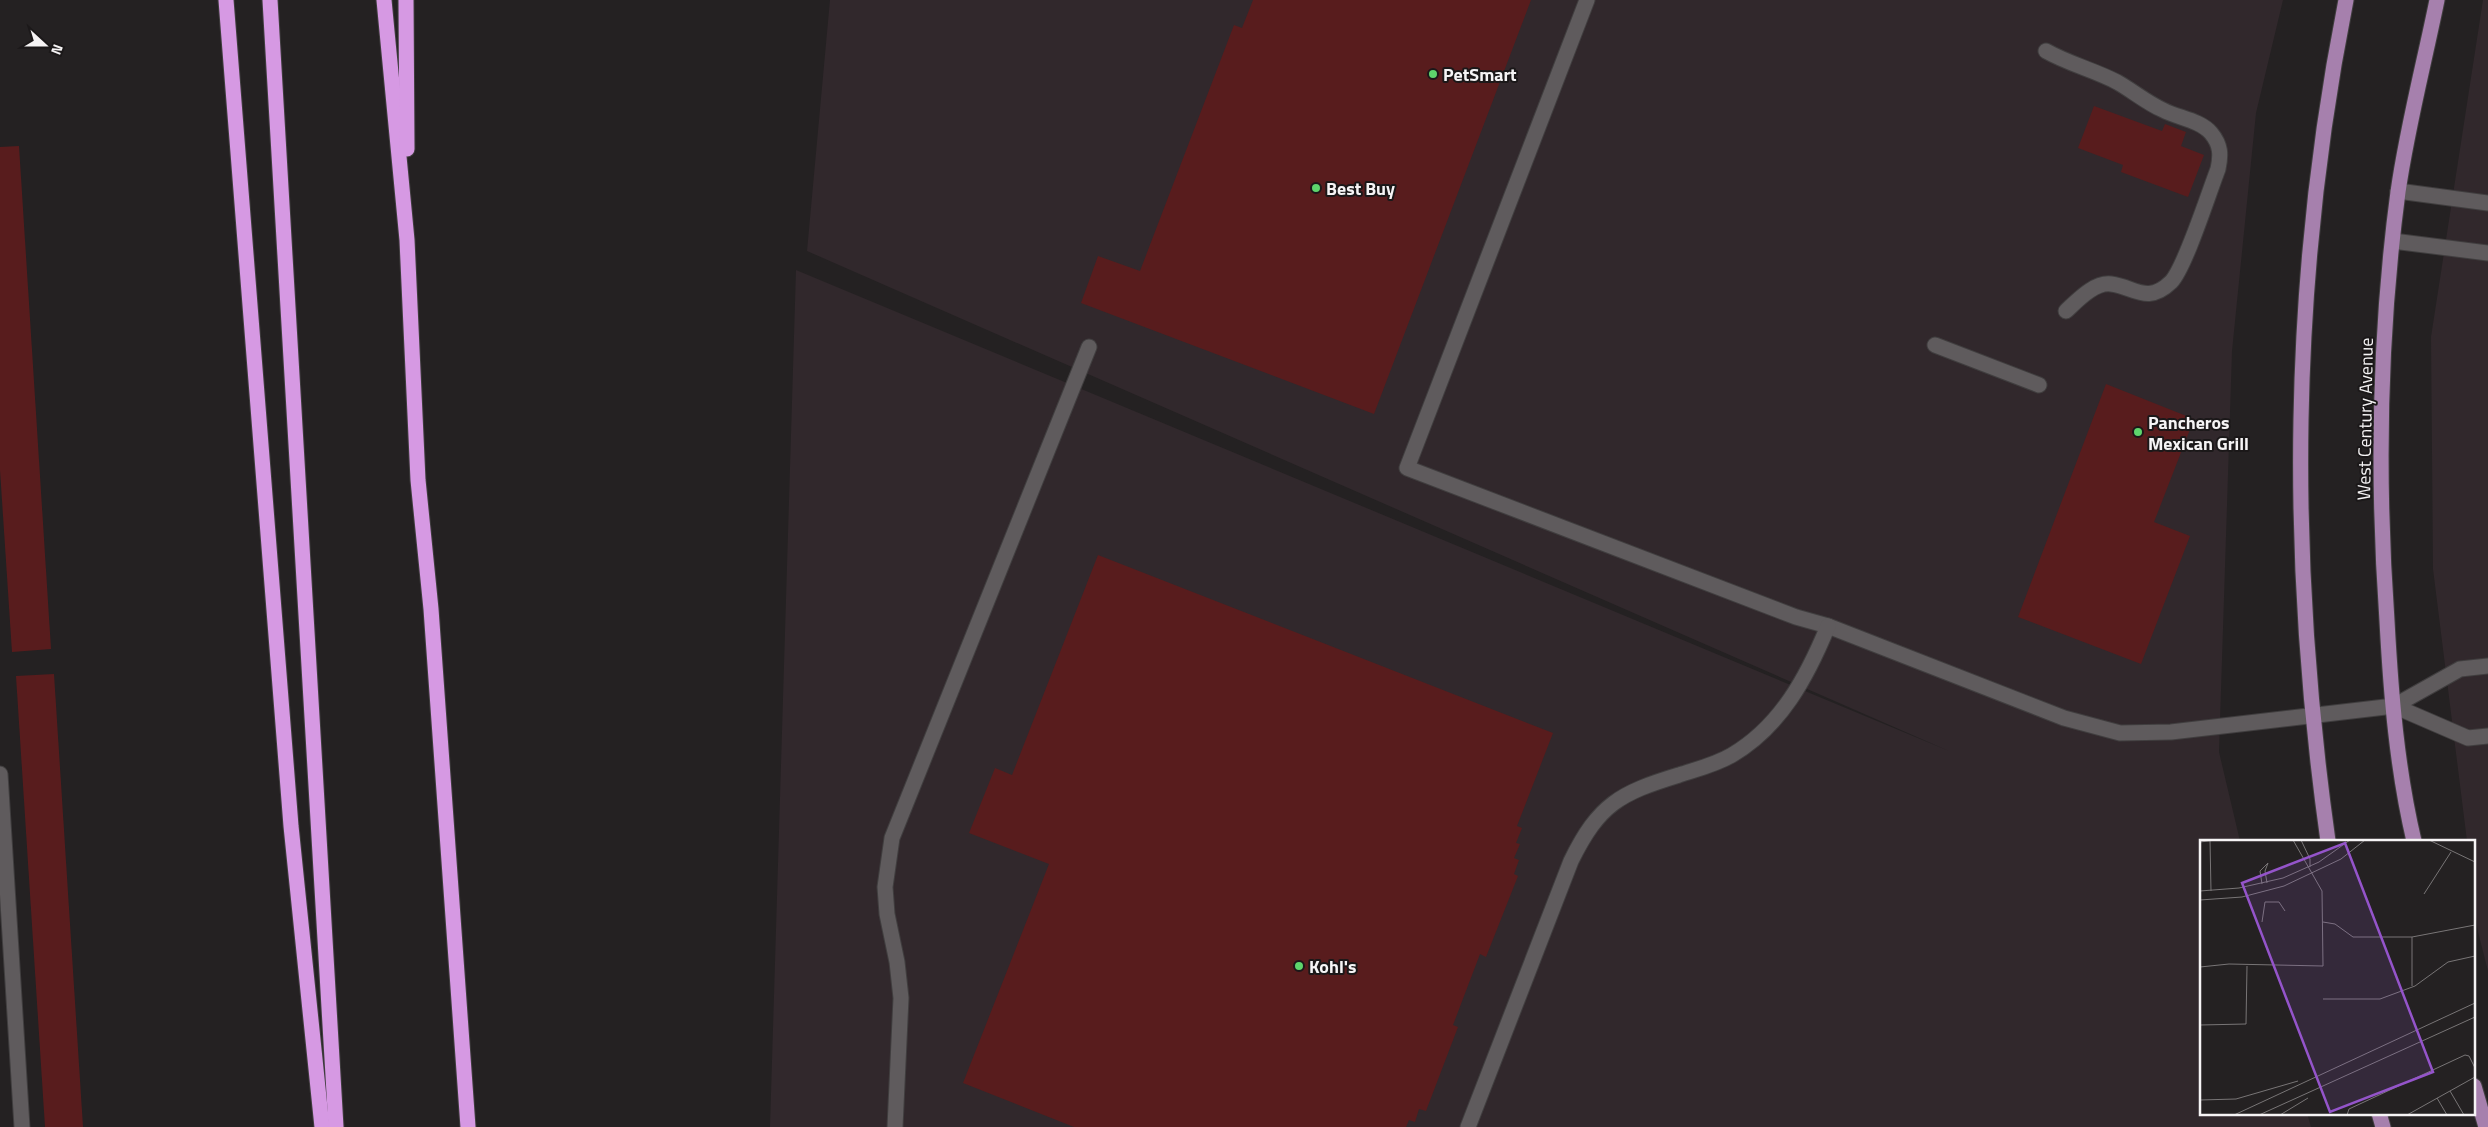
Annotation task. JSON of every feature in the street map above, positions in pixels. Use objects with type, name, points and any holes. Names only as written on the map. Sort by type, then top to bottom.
[{"type":"highway","points":[[226,0],[291,826],[322,1127]]},
{"type":"highway","points":[[270,0],[336,1127]]},
{"type":"highway","points":[[384,0],[407,240]]},
{"type":"highway","points":[[406,0],[407,240],[418,480],[431,609],[468,1127]]},
{"type":"main road","points":[[2328,840],[2312,716],[2305,634],[2300,515],[2302,351],[2320,152],[2346,0]]},
{"type":"main road","name":"West Century Avenue","points":[[2414,840],[2406,806],[2394,706],[2383,563],[2381,474],[2385,352],[2398,191],[2437,0]]},
{"type":"main road","points":[[2476,1093],[2486,1127]]},
{"type":"main road","points":[[2379,1114],[2383,1127]]},
{"type":"lane","points":[[1587,0],[1407,468],[1796,617],[1828,626],[2064,718],[2120,734],[2171,732],[2394,706],[2460,669],[2488,666]]},
{"type":"lane","points":[[2046,51],[2066,62],[2115,81],[2164,111],[2200,125],[2210,132],[2218,143],[2221,155],[2218,169],[2173,280],[2156,292],[2145,294],[2110,284],[2104,285],[2088,292],[2066,311]]},
{"type":"lane","points":[[2398,191],[2488,203]]},
{"type":"lane","points":[[2393,241],[2488,253]]},
{"type":"lane","points":[[1935,345],[2039,384]]},
{"type":"lane","points":[[895,1127],[901,998],[884,887],[892,838],[1089,347]]},
{"type":"lane","points":[[1468,1127],[1571,861],[1586,832],[1599,815],[1630,791],[1716,763],[1734,754],[1760,734],[1781,713],[1800,687],[1828,626]]},
{"type":"lane","points":[[2394,706],[2468,738],[2488,736]]},
{"type":"lane","points":[[0,774],[22,1127]]},
{"type":"shaded area","points":[[830,0],[2283,0],[2256,113],[2232,351],[2219,752],[2240,840],[2200,840],[2200,1114],[2307,1114],[2311,1127],[770,1127],[796,270],[1949,751],[807,251]]},
{"type":"shaded area","points":[[2483,0],[2488,0],[2488,971],[2476,918],[2476,840],[2467,840],[2433,569],[2431,337]]},
{"type":"building","name":"Best Buy","points":[[1253,0],[1531,0],[1374,414],[1081,303],[1098,256],[1140,271],[1234,25],[1242,28]]},
{"type":"building","points":[[2094,106],[2162,131],[2165,124],[2186,132],[2181,146],[2204,155],[2188,197],[2121,172],[2123,165],[2078,148]]},
{"type":"building","points":[[19,146],[51,649],[12,652],[0,470],[0,147]]},
{"type":"building","points":[[2106,384],[2194,419],[2154,522],[2190,536],[2141,664],[2018,617]]},
{"type":"building","points":[[1098,555],[1553,733],[1517,826],[1522,828],[1516,843],[1520,844],[1514,858],[1519,860],[1514,874],[1518,876],[1486,957],[1480,954],[1453,1025],[1458,1027],[1426,1111],[1419,1109],[1415,1122],[1409,1120],[1406,1127],[1074,1127],[963,1083],[1049,864],[969,833],[995,768],[1012,775]]},
{"type":"building","points":[[54,674],[83,1127],[45,1127],[16,676]]},
{"type":"place","name":"PetSmart","points":[[1433,74]]},
{"type":"place","name":"Best Buy","points":[[1316,188]]},
{"type":"place","name":"Pancheros Mexican Grill","points":[[2138,432]]},
{"type":"place","name":"Kohl's","points":[[1299,966]]}]
